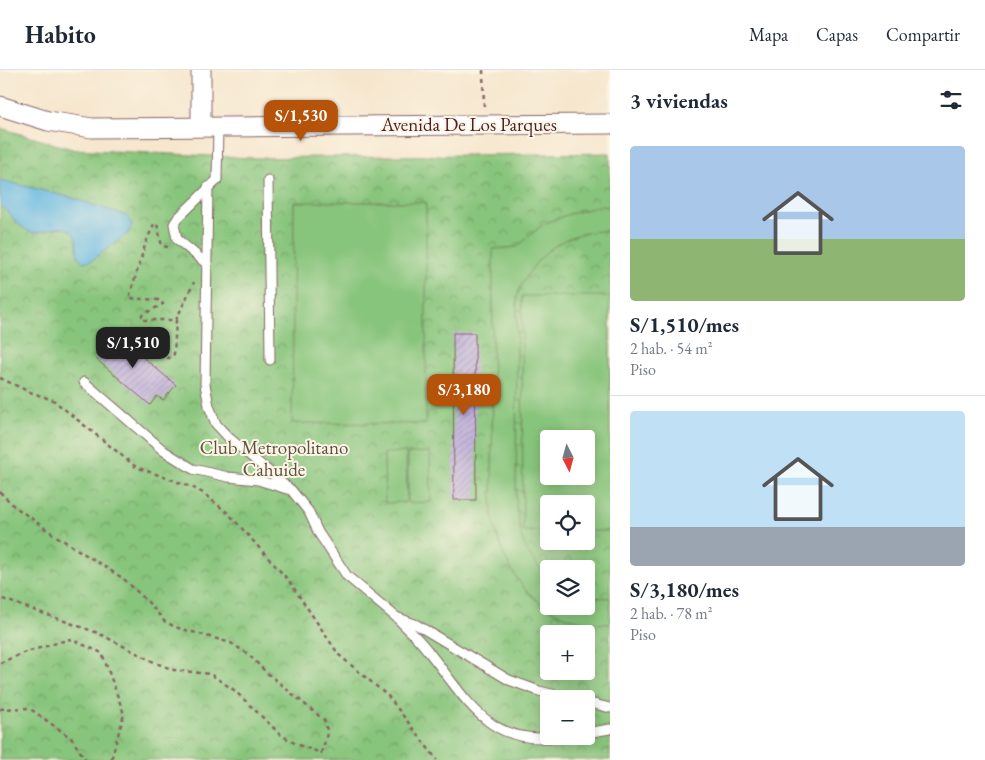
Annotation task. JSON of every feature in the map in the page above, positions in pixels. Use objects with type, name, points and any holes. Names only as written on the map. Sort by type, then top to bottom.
[{"type":"street","points":[[201,70],[210,126]]},
{"type":"street","name":"Avenida De Los Parques","points":[[0,106],[48,121],[92,128],[610,124]]},
{"type":"lane","points":[[205,262],[181,244],[174,232],[174,224],[217,180],[210,126]]},
{"type":"lane","points":[[268,180],[270,360]]},
{"type":"lane","points":[[208,188],[205,262],[206,384],[209,406],[216,424],[228,437],[292,490],[309,512],[318,532],[347,576],[396,617],[427,649],[473,709],[492,725],[512,735],[534,740],[540,739]]},
{"type":"lane","points":[[84,382],[164,451],[193,469],[228,477],[258,480],[292,490]]},
{"type":"lane","points":[[396,617],[417,625],[509,680],[540,691]]},
{"type":"lane","points":[[595,704],[610,708]]},
{"type":"lane","points":[[595,732],[610,729]]},
{"type":"path","points":[[483,70],[484,124]]},
{"type":"path","points":[[176,320],[142,320],[142,315],[161,307],[162,301],[129,298],[146,242],[154,224],[157,224],[159,228],[162,246],[181,244]]},
{"type":"path","points":[[151,339],[168,358],[171,358],[174,354],[176,320],[205,262]]},
{"type":"path","points":[[0,378],[53,400],[136,467],[204,493],[228,514],[289,581],[339,655],[388,696],[437,760]]},
{"type":"path","points":[[0,492],[14,506],[53,534],[124,579],[152,605],[164,621],[175,627],[231,643],[248,654],[267,673],[324,720],[328,727],[328,735],[321,753],[296,744],[281,735],[234,690],[210,674],[174,670],[156,663],[98,633],[0,598]]},
{"type":"path","points":[[0,663],[23,653],[70,638],[102,653],[124,714],[111,760]]},
{"type":"path","points":[[0,709],[29,708],[71,738],[86,760]]},
{"type":"green space","name":"Club Metropolitano Cahuide","points":[[0,128],[72,149],[251,158],[610,153],[610,760],[0,760]]},
{"type":"green space","points":[[294,202],[426,202],[426,424],[292,423]]},
{"type":"green space","points":[[601,206],[610,207],[610,231],[579,235],[553,247],[532,268],[517,296],[516,504],[521,535],[527,552],[540,568],[540,602],[529,593],[516,577],[498,537],[492,513],[493,249],[517,247],[543,224],[569,214]]},
{"type":"green space","points":[[522,296],[610,296],[610,531],[595,531],[595,495],[540,495],[540,531],[523,531]]},
{"type":"green space","points":[[406,452],[407,502],[385,503],[384,453]]},
{"type":"green space","points":[[430,452],[431,502],[408,503],[408,453]]},
{"type":"green space","points":[[595,597],[610,598],[610,624],[585,622],[561,615],[595,615]]},
{"type":"water","points":[[0,180],[73,198],[127,216],[132,225],[127,234],[91,261],[83,262],[78,255],[74,235],[66,228],[34,232],[24,229],[17,223],[0,205]]},
{"type":"building","points":[[109,329],[176,385],[163,400],[157,396],[150,405],[95,358],[102,349],[96,345]]},
{"type":"building","points":[[453,333],[475,333],[476,500],[454,500]]}]
